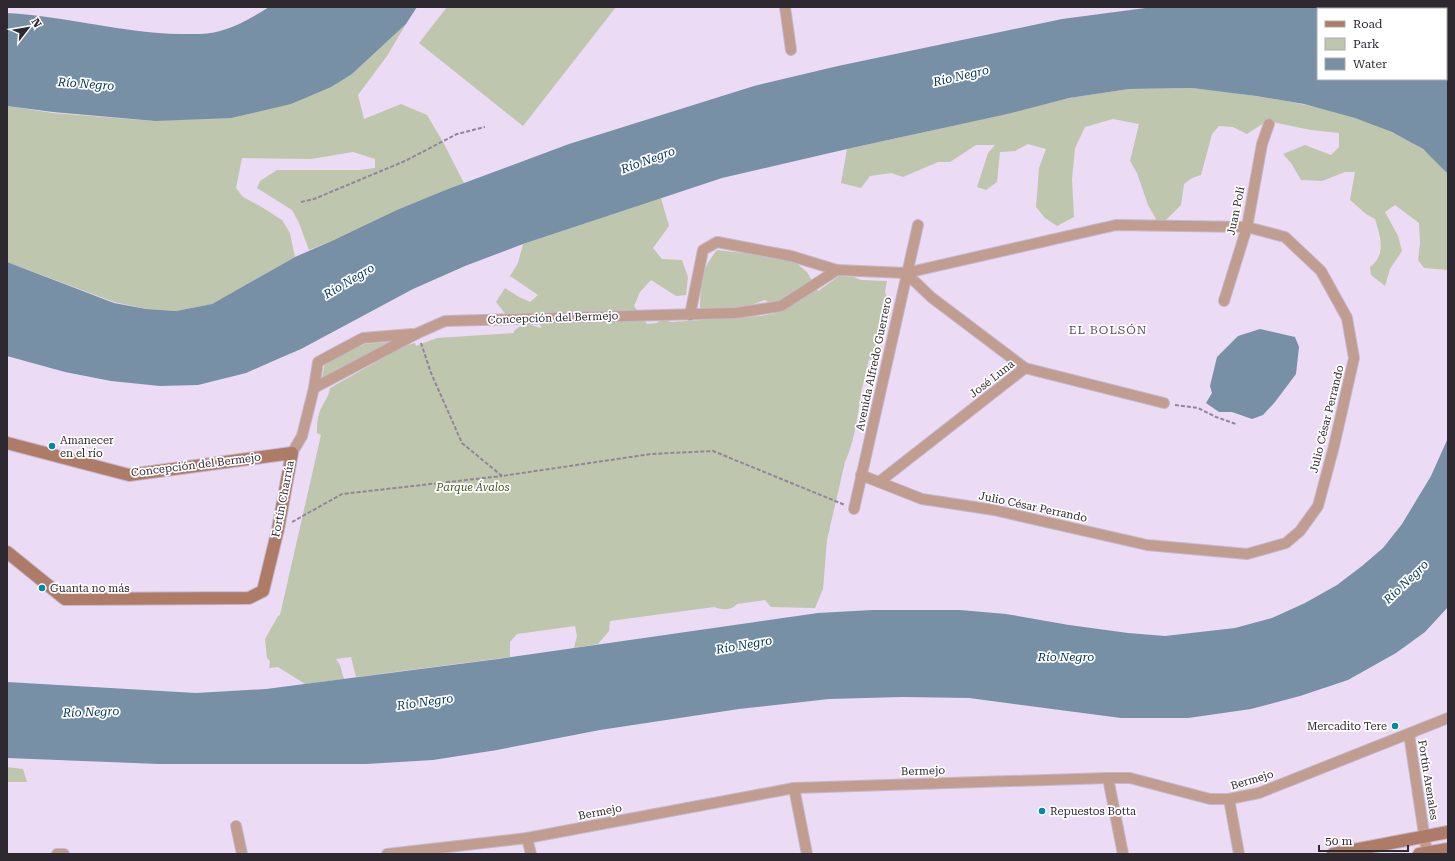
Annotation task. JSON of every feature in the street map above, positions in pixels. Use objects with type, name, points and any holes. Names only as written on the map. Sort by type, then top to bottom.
[{"type":"street","points":[[785,7],[791,50]]},
{"type":"street","name":"Juan Polí","points":[[1224,302],[1247,227],[1262,144],[1269,124]]},
{"type":"street","name":"Julio César Perrando","points":[[861,475],[922,499],[994,510],[1147,545],[1247,554],[1286,543],[1300,531],[1318,506],[1334,446],[1354,358],[1347,318],[1320,271],[1285,237],[1247,227],[1116,224],[906,273]]},
{"type":"street","name":"Avenida Alfredo Guerrero","points":[[854,509],[918,225]]},
{"type":"street","points":[[690,314],[703,250],[717,242],[791,256],[838,270],[906,273],[931,297],[1025,368]]},
{"type":"street","name":"Concepción del Bermejo","points":[[314,388],[418,333],[445,321],[736,313],[781,306],[838,270]]},
{"type":"street","name":"Concepción del Bermejo","points":[[318,362],[364,338],[418,333]]},
{"type":"street","name":"Fortín Charrúa","points":[[7,552],[65,599],[249,598],[263,592],[278,529],[292,453],[302,436],[314,388],[318,362]]},
{"type":"street","name":"José Luna","points":[[879,482],[1025,368],[1164,403]]},
{"type":"street","name":"Concepción del Bermejo","points":[[7,443],[129,475],[292,453]]},
{"type":"street","name":"Bermejo","points":[[386,854],[527,838],[794,788],[1130,778],[1210,799],[1229,799],[1259,792],[1448,718]]},
{"type":"street","name":"Fortín Arenales","points":[[1409,734],[1424,837],[1424,854]]},
{"type":"street","points":[[1108,778],[1124,854]]},
{"type":"street","points":[[794,788],[807,854]]},
{"type":"street","points":[[1229,799],[1239,854]]},
{"type":"street","points":[[236,826],[242,854]]},
{"type":"street","points":[[1333,854],[1448,832]]},
{"type":"street","points":[[527,838],[531,854]]},
{"type":"street","points":[[1424,854],[1448,848]]},
{"type":"street","points":[[57,854],[64,854]]},
{"type":"path","points":[[301,202],[314,199],[404,161],[457,134],[485,127]]},
{"type":"path","points":[[418,333],[431,373],[462,443],[502,476]]},
{"type":"path","points":[[1164,403],[1182,407],[1198,408],[1216,417],[1236,424]]},
{"type":"path","points":[[278,529],[342,494],[502,476],[651,454],[713,451],[854,509]]},
{"type":"green space","points":[[447,7],[616,7],[523,126],[419,43]]},
{"type":"green space","points":[[406,24],[387,56],[358,95],[364,119],[401,104],[427,115],[464,183],[309,250],[299,223],[292,210],[257,188],[260,181],[277,170],[360,170],[375,168],[375,159],[353,152],[311,159],[242,158],[236,188],[243,197],[282,220],[290,233],[295,257],[212,304],[176,311],[146,309],[114,302],[7,262],[7,106],[53,113],[155,121],[352,74]]},
{"type":"green space","points":[[1192,88],[1251,95],[1311,106],[1370,123],[1397,135],[1422,149],[1448,174],[1448,270],[1424,268],[1418,260],[1420,243],[1419,223],[1395,205],[1385,212],[1398,236],[1402,251],[1390,269],[1385,286],[1371,275],[1370,267],[1379,257],[1381,244],[1375,219],[1366,214],[1350,200],[1355,172],[1345,172],[1322,181],[1301,180],[1291,163],[1283,154],[1305,145],[1331,155],[1339,147],[1339,133],[1311,130],[1267,121],[1247,134],[1233,127],[1219,126],[1212,134],[1201,175],[1192,178],[1184,184],[1181,205],[1160,226],[1148,205],[1137,173],[1130,161],[1139,124],[1113,119],[1085,127],[1075,148],[1072,179],[1074,217],[1057,226],[1045,218],[1036,207],[1039,168],[1046,149],[1028,144],[1015,151],[1000,152],[997,182],[986,190],[977,187],[988,153],[995,145],[976,145],[950,162],[938,162],[903,177],[891,173],[870,176],[861,188],[841,183],[847,149],[1069,98],[1129,89]]},
{"type":"green space","name":"Parque Ávalos","points":[[661,198],[669,226],[653,248],[662,259],[682,260],[688,277],[686,295],[676,296],[651,280],[640,292],[634,306],[647,324],[657,323],[662,319],[671,322],[761,316],[780,312],[765,300],[746,307],[721,313],[700,308],[702,277],[707,264],[717,250],[790,258],[807,272],[818,291],[839,276],[854,277],[861,280],[887,281],[885,292],[888,301],[864,379],[855,431],[845,462],[827,540],[823,589],[815,608],[771,607],[765,600],[737,604],[732,608],[727,609],[714,607],[610,621],[609,631],[598,644],[574,648],[577,636],[575,626],[517,634],[510,642],[510,657],[356,677],[351,657],[336,659],[340,665],[344,679],[305,684],[278,667],[269,668],[270,661],[267,658],[265,639],[280,615],[321,435],[317,433],[318,416],[329,394],[330,388],[404,346],[415,343],[416,346],[437,338],[514,333],[514,331],[524,323],[541,328],[540,320],[507,316],[496,302],[505,288],[530,302],[538,295],[510,276],[518,263],[523,244]]},
{"type":"green space","points":[[389,342],[322,378],[325,363],[365,344]]},
{"type":"green space","points":[[7,767],[23,769],[27,782],[7,782]]},
{"type":"water","name":"Río Negro","points":[[269,7],[417,7],[406,24],[352,74],[331,87],[291,104],[231,118],[155,121],[53,112],[7,106],[7,13],[50,17],[137,31],[200,34],[211,33],[233,27]]},
{"type":"water","name":"Río Negro","points":[[1153,7],[1344,8],[1317,8],[1317,80],[1447,80],[1447,49],[1448,174],[1423,149],[1392,132],[1355,118],[1304,104],[1192,88],[1129,89],[1069,98],[1007,114],[722,178],[523,244],[465,266],[413,289],[301,349],[246,373],[198,385],[160,386],[111,381],[65,372],[7,356],[7,262],[114,303],[146,309],[176,311],[212,304],[295,257],[397,210],[448,189],[569,144],[754,86],[838,66],[1062,19]]},
{"type":"water","points":[[1260,329],[1295,337],[1299,347],[1296,374],[1263,415],[1252,419],[1232,412],[1219,412],[1206,403],[1212,393],[1210,386],[1217,357],[1238,336]]},
{"type":"water","name":"Río Negro","points":[[1448,438],[1448,607],[1425,632],[1396,653],[1348,680],[1300,696],[1251,709],[1188,718],[1121,718],[969,698],[903,697],[829,699],[739,709],[600,730],[497,750],[433,760],[366,764],[159,764],[7,758],[7,682],[196,693],[266,689],[498,659],[818,613],[872,610],[960,610],[1006,614],[1069,625],[1128,633],[1165,636],[1235,628],[1272,618],[1305,603],[1337,585],[1383,548],[1402,524],[1431,476]]},
{"type":"place","name":"Amanecer en el río","points":[[52,446]]},
{"type":"place","name":"Guanta no más","points":[[42,588]]},
{"type":"place","name":"Mercadito Tere","points":[[1395,726]]},
{"type":"place","name":"Repuestos Botta","points":[[1042,811]]},
{"type":"district","name":"EL BOLSÓN","points":[[1108,330]]}]
